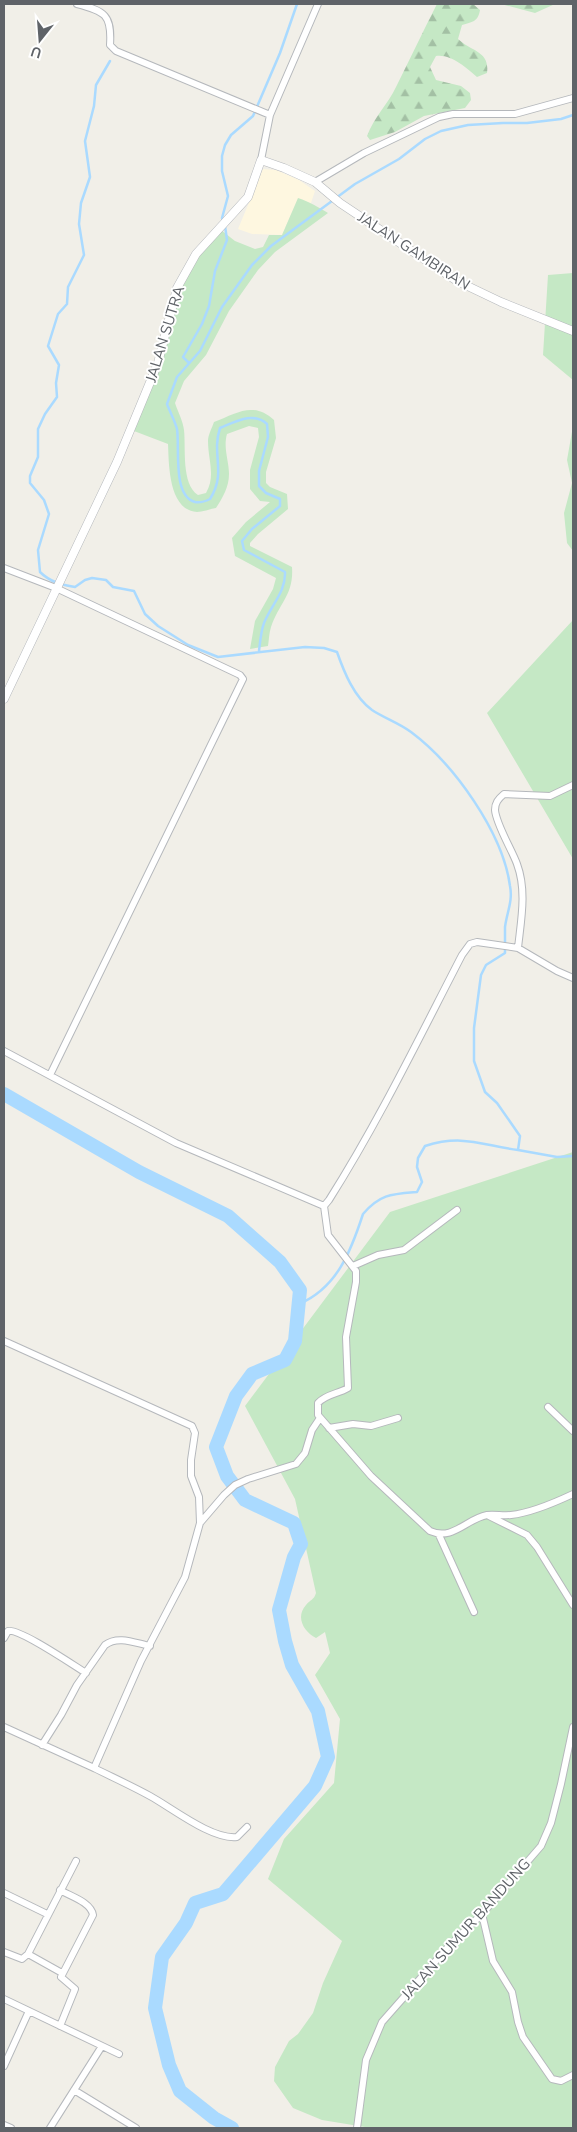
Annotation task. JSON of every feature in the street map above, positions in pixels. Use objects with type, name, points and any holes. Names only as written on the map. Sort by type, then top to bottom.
[{"type":"street","points":[[77,4],[93,8],[109,21],[111,29],[110,45],[116,51],[270,115]]},
{"type":"street","name":"JALAN SUTRA","points":[[4,699],[117,462],[153,375],[177,288],[196,254],[248,197],[262,160],[270,115],[318,4]]},
{"type":"street","points":[[315,182],[364,153],[438,117],[453,114],[515,114],[573,98]]},
{"type":"street","name":"JALAN GAMBIRAN","points":[[262,160],[315,182],[331,196],[458,281],[494,299],[573,331]]},
{"type":"street","points":[[4,568],[58,584],[240,675],[243,679],[50,1076]]},
{"type":"street","points":[[518,948],[522,912],[522,885],[518,865],[495,813],[496,803],[504,794],[550,796],[573,786]]},
{"type":"street","points":[[573,978],[557,971],[518,948],[477,942],[470,944],[462,955],[388,1099],[356,1157],[324,1206],[328,1235],[356,1270],[356,1282],[346,1337],[348,1388],[323,1397],[316,1408],[320,1418],[371,1476],[430,1531],[439,1535],[446,1534],[487,1515],[512,1515],[556,1502],[573,1494]]},
{"type":"street","points":[[4,1051],[176,1143],[324,1206]]},
{"type":"street","points":[[352,1264],[378,1255],[404,1250],[457,1210]]},
{"type":"street","points":[[4,1341],[192,1426],[195,1433],[191,1476],[199,1497],[200,1523],[185,1577],[141,1661],[94,1768]]},
{"type":"street","points":[[548,1407],[573,1431]]},
{"type":"street","points":[[200,1523],[224,1495],[235,1486],[248,1479],[296,1464],[305,1453],[312,1430],[320,1418]]},
{"type":"street","points":[[329,1428],[353,1424],[366,1427],[398,1418]]},
{"type":"street","points":[[487,1515],[527,1535],[537,1547],[573,1605]]},
{"type":"street","points":[[439,1535],[474,1612]]},
{"type":"street","points":[[4,1638],[8,1631],[12,1630],[86,1673]]},
{"type":"street","points":[[42,1745],[61,1715],[76,1685],[110,1641],[123,1640],[150,1646]]},
{"type":"street","points":[[4,1727],[151,1796],[182,1816],[222,1836],[237,1837],[247,1827]]},
{"type":"street","name":"JALAN SUMUR BANDUNG","points":[[358,2128],[366,2060],[382,2022],[449,1946],[482,1914],[542,1846],[551,1823],[573,1727]]},
{"type":"street","points":[[4,1952],[22,1960],[28,1954],[76,1861]]},
{"type":"street","points":[[60,1890],[88,1906],[94,1912],[62,1973],[61,1978],[75,1990],[60,2026]]},
{"type":"street","points":[[4,1893],[47,1914]]},
{"type":"street","points":[[482,1914],[493,1961],[512,1992],[518,2022],[524,2037],[552,2078],[560,2080],[573,2075]]},
{"type":"street","points":[[28,1954],[62,1973]]},
{"type":"street","points":[[4,1999],[119,2054]]},
{"type":"street","points":[[4,2066],[29,2011]]},
{"type":"street","points":[[50,2128],[102,2046]]},
{"type":"street","points":[[74,2090],[136,2128]]},
{"type":"street","points":[[4,2125],[12,2128]]},
{"type":"shaded area","points":[[263,169],[276,170],[299,180],[315,191],[311,203],[298,199],[282,235],[252,234],[238,229]]},
{"type":"green space","points":[[437,4],[473,4],[480,10],[476,19],[462,25],[458,39],[483,56],[486,60],[487,73],[477,77],[453,59],[436,56],[430,67],[436,80],[461,86],[470,93],[471,100],[465,108],[424,116],[395,132],[370,140],[367,136],[370,129],[393,93]]},
{"type":"green space","points":[[501,4],[555,4],[535,13]]},
{"type":"green space","points":[[298,198],[328,213],[275,252],[258,270],[229,311],[206,355],[184,381],[175,403],[184,430],[185,465],[189,483],[198,495],[206,493],[211,480],[208,441],[214,422],[245,410],[259,411],[274,420],[276,438],[266,472],[266,483],[270,487],[287,494],[288,509],[258,534],[250,543],[250,546],[292,567],[292,577],[291,585],[271,627],[268,646],[250,649],[255,621],[273,589],[276,578],[235,556],[232,538],[246,522],[270,502],[260,501],[250,489],[250,470],[259,437],[258,428],[249,426],[227,434],[226,449],[229,474],[225,492],[216,508],[201,512],[187,509],[175,495],[170,473],[168,444],[134,431],[161,364],[180,290],[199,256],[221,230],[235,241],[255,249],[263,247],[269,235],[282,235]]},
{"type":"green space","points":[[573,273],[573,380],[543,355],[548,275]]},
{"type":"green space","points":[[573,426],[573,551],[567,543],[564,513],[572,483],[567,460]]},
{"type":"green space","points":[[573,620],[573,859],[487,713]]},
{"type":"green space","points":[[573,1152],[573,2128],[371,2128],[322,2120],[293,2108],[274,2081],[275,2067],[289,2041],[298,2034],[313,2013],[323,1983],[342,1941],[268,1879],[284,1839],[334,1783],[340,1719],[315,1675],[330,1653],[325,1632],[316,1638],[302,1624],[301,1614],[307,1603],[316,1593],[295,1499],[245,1406],[390,1212]]},
{"type":"waterway","points":[[223,221],[222,218],[228,196],[222,171],[222,156],[225,145],[231,135],[253,116],[280,53],[297,4]]},
{"type":"waterway","points":[[110,61],[96,85],[94,106],[85,141],[90,177],[81,203],[79,224],[84,255],[68,287],[67,304],[58,314],[48,346],[59,365],[56,383],[57,397],[45,414],[38,429],[38,457],[30,476],[30,483],[44,500],[49,514],[38,550],[40,572],[52,581],[70,586],[75,587],[85,580],[92,578],[106,580],[113,587],[134,591],[145,614],[158,626],[188,645],[218,657],[305,647],[324,648],[337,652],[350,684],[366,705],[411,732],[427,746],[444,762],[474,801],[498,844],[506,865],[511,891],[505,927],[505,953],[486,965],[481,975],[474,1028],[474,1061],[485,1092],[497,1103],[520,1136],[518,1150],[461,1141],[450,1141],[425,1146],[418,1158],[417,1167],[422,1182],[417,1192],[387,1196],[369,1207],[363,1214],[341,1267],[323,1288],[299,1304]]},
{"type":"waterway","points":[[259,651],[263,626],[281,592],[285,579],[285,572],[244,550],[242,541],[252,529],[280,506],[280,499],[266,493],[259,486],[259,471],[268,437],[267,424],[262,420],[250,418],[220,428],[217,447],[218,472],[215,489],[210,499],[203,502],[195,502],[188,498],[183,491],[180,481],[177,429],[167,404],[177,377],[200,351],[222,307],[252,265],[271,246],[355,184],[399,159],[425,139],[441,131],[468,125],[527,123],[561,119],[573,115]]},
{"type":"waterway","points":[[189,363],[183,357],[202,324],[209,306],[215,271],[227,240],[225,226]]},
{"type":"waterway","points":[[4,1094],[139,1172],[228,1216],[280,1262],[300,1290],[295,1341],[285,1360],[252,1374],[236,1396],[216,1447],[227,1476],[245,1500],[294,1523],[301,1544],[294,1557],[279,1610],[292,1665],[318,1711],[328,1757],[315,1786],[223,1894],[195,1903],[186,1923],[162,1957],[155,2008],[169,2065],[180,2091],[214,2118],[232,2128]]},
{"type":"waterway","points":[[518,1150],[557,1157],[573,1156]]}]
